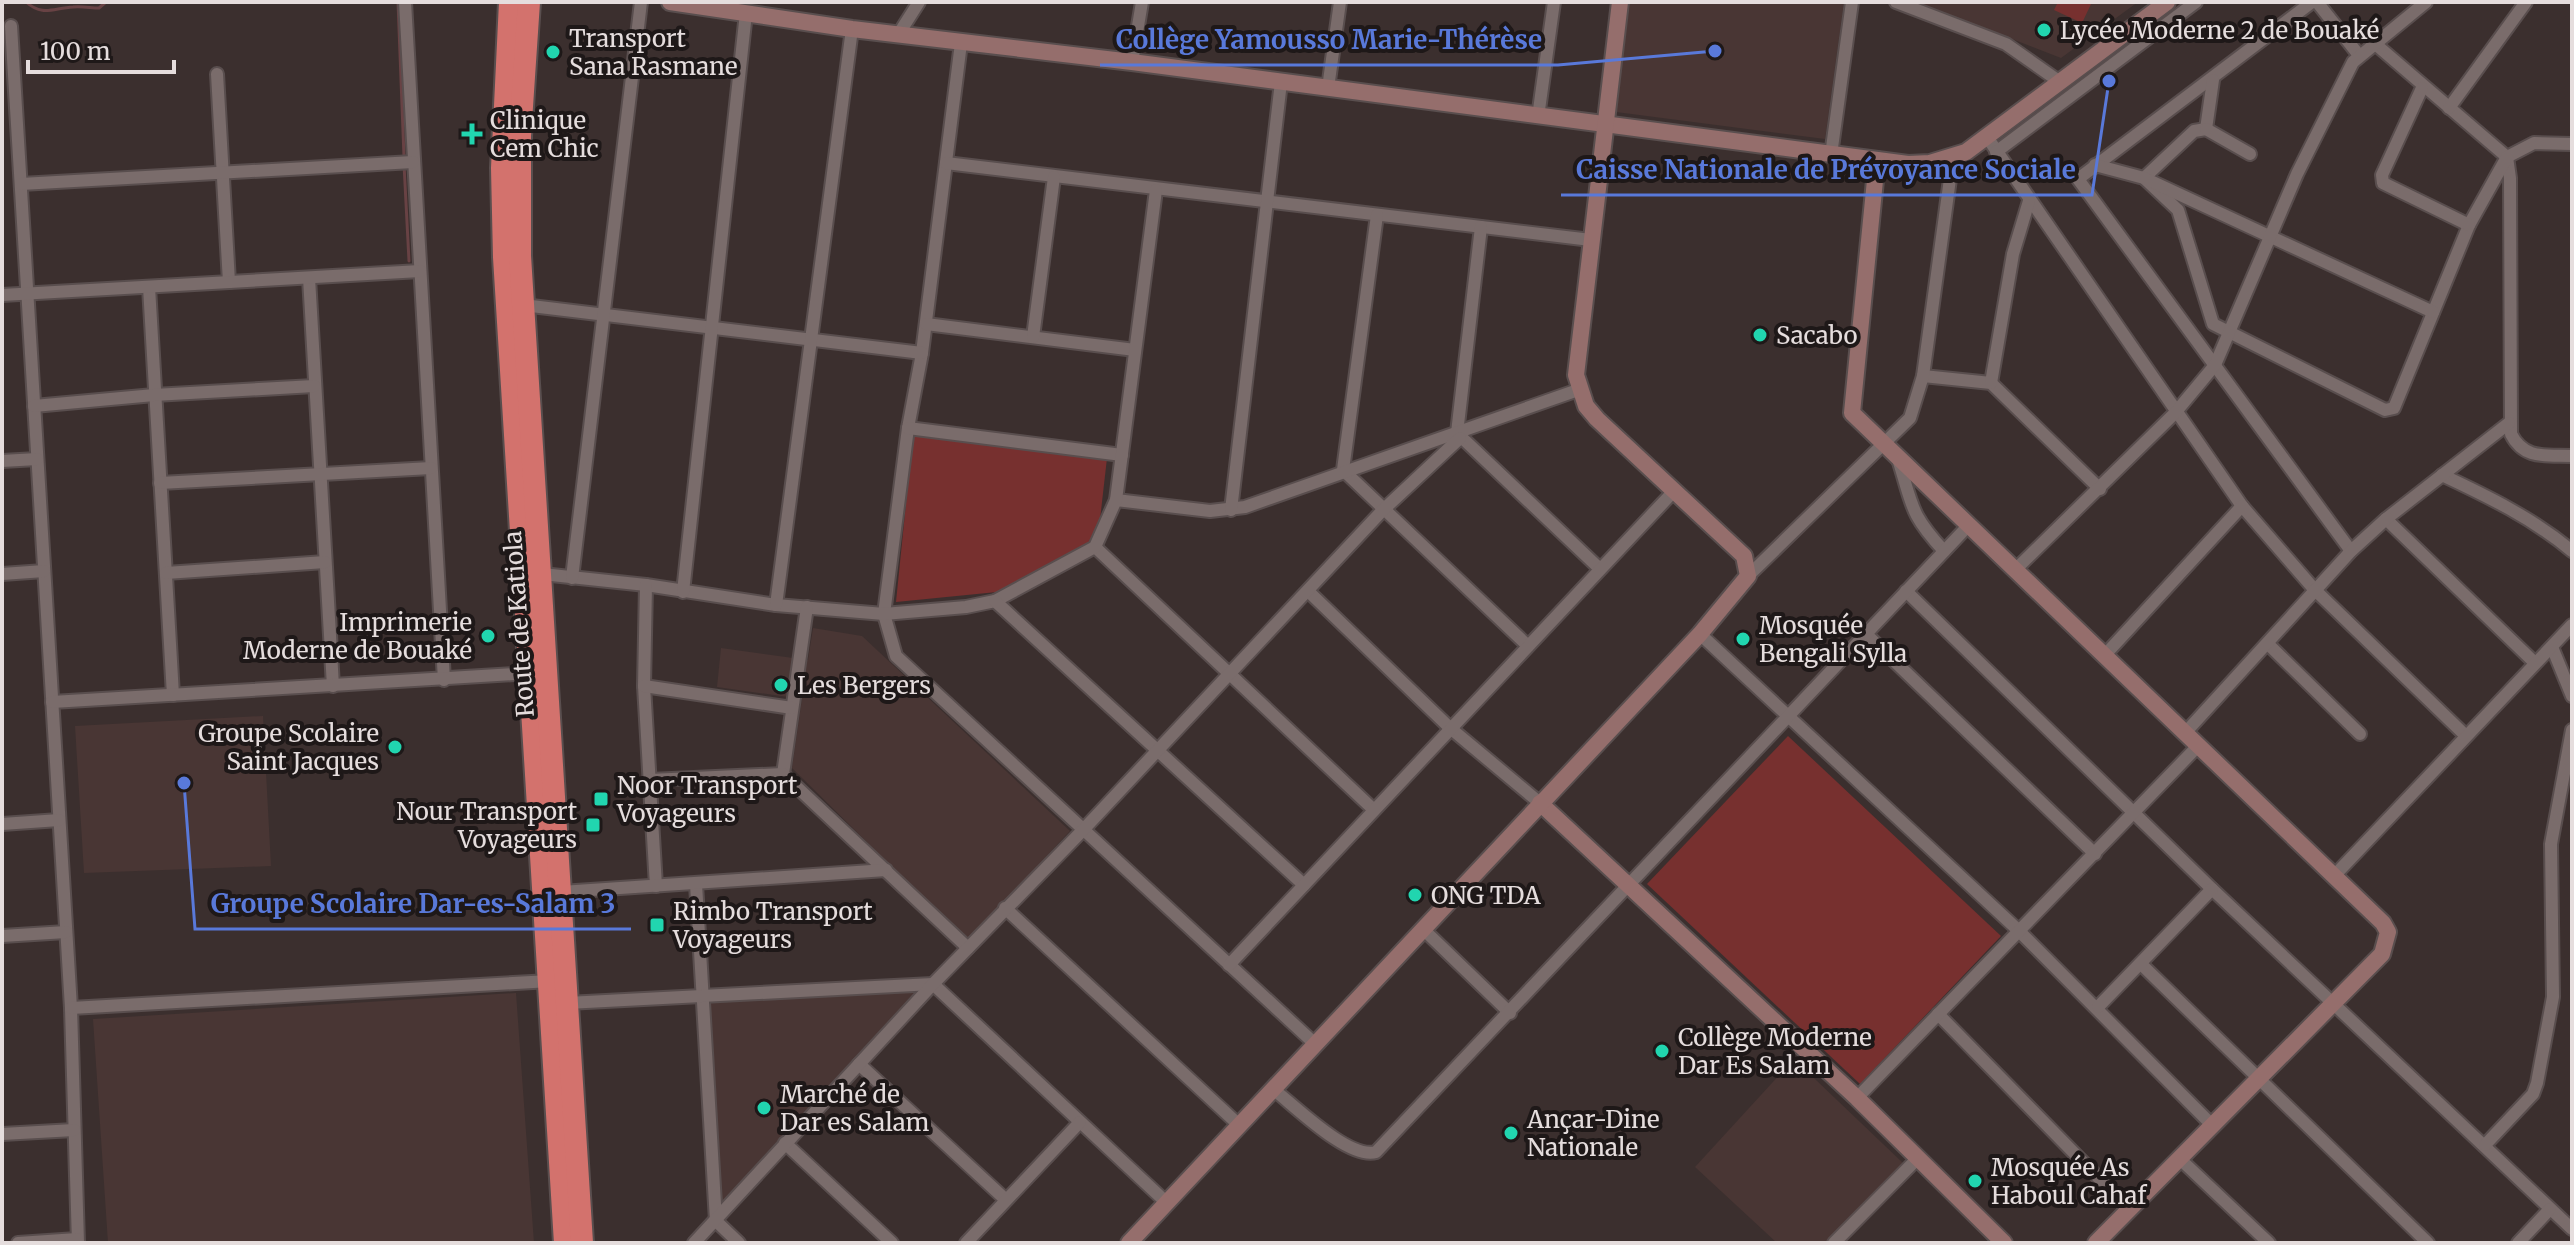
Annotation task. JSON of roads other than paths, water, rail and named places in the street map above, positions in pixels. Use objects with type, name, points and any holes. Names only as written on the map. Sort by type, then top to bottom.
[{"type":"highway","name":"Route de Katiola","points":[[510,2],[502,206],[565,1243]]},
{"type":"highway","name":"Route de Katiola","points":[[529,2],[518,205],[582,1243]]},
{"type":"street","points":[[405,2],[444,680]]},
{"type":"street","points":[[572,578],[641,2]]},
{"type":"street","points":[[670,2],[746,13],[770,9],[852,29],[1132,62],[1908,164],[1953,157],[1992,144],[2196,2]]},
{"type":"street","points":[[898,35],[919,2]]},
{"type":"street","points":[[1132,62],[1142,2]]},
{"type":"street","points":[[1328,88],[1340,2]]},
{"type":"street","points":[[1538,117],[1554,2]]},
{"type":"street","points":[[1620,2],[1576,375],[1578,390],[1597,419],[1744,556],[1748,576]]},
{"type":"street","points":[[1831,155],[1852,2]]},
{"type":"street","points":[[1896,2],[2006,44],[2060,82]]},
{"type":"street","points":[[1992,144],[2060,82],[2167,2]]},
{"type":"street","points":[[2351,551],[2078,182],[2079,177],[2315,2],[2358,54]]},
{"type":"street","points":[[2014,571],[2175,413],[2215,365],[2297,174],[2358,54],[2426,2]]},
{"type":"street","points":[[2449,108],[2526,2]]},
{"type":"street","points":[[683,592],[746,13]]},
{"type":"street","points":[[11,26],[71,1008],[78,1241],[18,1243]]},
{"type":"street","points":[[776,605],[852,29]]},
{"type":"street","points":[[2373,42],[2422,88],[2507,157],[2511,263],[2509,423],[2518,448],[2530,455],[2572,456]]},
{"type":"street","points":[[961,43],[926,324],[908,428],[884,614],[896,656],[1314,1043]]},
{"type":"street","points":[[217,74],[229,282]]},
{"type":"street","points":[[2206,129],[2213,80]]},
{"type":"street","points":[[1231,510],[1281,82]]},
{"type":"street","points":[[2422,88],[2382,175],[2383,183],[2469,225]]},
{"type":"street","points":[[2144,178],[2194,131],[2206,129],[2250,154]]},
{"type":"street","points":[[2144,178],[2178,210],[2213,324],[2389,411],[2394,408],[2469,225],[2507,157],[2534,143],[2572,144]]},
{"type":"street","points":[[1992,144],[2242,506],[2314,589],[2466,736]]},
{"type":"street","points":[[1129,1243],[1700,634],[1748,576],[1892,449],[1910,418],[1923,376],[1953,157]]},
{"type":"street","points":[[1877,160],[1851,411],[2334,876],[2388,932],[2382,954],[2096,1243]]},
{"type":"street","points":[[21,184],[413,162]]},
{"type":"street","points":[[946,163],[1591,240]]},
{"type":"street","points":[[2095,165],[2144,178],[2433,312]]},
{"type":"street","points":[[1033,337],[1054,177]]},
{"type":"street","points":[[542,574],[646,585],[776,605],[884,614],[953,609],[995,601],[1095,547],[1116,500],[1156,190]]},
{"type":"street","points":[[1991,383],[2013,254],[2029,201]]},
{"type":"street","points":[[1343,470],[1377,215]]},
{"type":"street","points":[[694,1243],[1005,908],[1083,830],[1382,511],[1459,436],[1481,227]]},
{"type":"street","points":[[2,295],[420,271]]},
{"type":"street","points":[[309,278],[333,686]]},
{"type":"street","points":[[149,287],[173,695]]},
{"type":"street","points":[[523,305],[602,312],[922,353]]},
{"type":"street","points":[[926,324],[1135,350]]},
{"type":"street","points":[[1923,376],[1991,383],[2100,489]]},
{"type":"street","points":[[34,406],[154,395],[314,386]]},
{"type":"street","points":[[1116,500],[1210,511],[1231,510],[1343,470],[1459,436],[1578,390]]},
{"type":"street","points":[[2185,733],[2351,551],[2386,519],[2509,423]]},
{"type":"street","points":[[908,428],[1122,455]]},
{"type":"street","points":[[1459,436],[1600,569]]},
{"type":"street","points":[[1892,449],[1909,505],[1921,525],[1944,551]]},
{"type":"street","points":[[2,461],[37,459]]},
{"type":"street","points":[[160,483],[431,468]]},
{"type":"street","points":[[1343,470],[1382,511],[1528,646]]},
{"type":"street","points":[[2442,475],[2506,504],[2572,551]]},
{"type":"street","points":[[1229,965],[1449,727],[1674,491]]},
{"type":"street","points":[[2104,656],[2242,506]]},
{"type":"street","points":[[2386,519],[2535,663]]},
{"type":"street","points":[[1273,1089],[1350,1149],[1367,1155],[1376,1152],[1968,526]]},
{"type":"street","points":[[1095,547],[1374,810]]},
{"type":"street","points":[[166,573],[325,562]]},
{"type":"street","points":[[2,574],[44,571]]},
{"type":"street","points":[[646,585],[644,686],[656,886]]},
{"type":"street","points":[[1308,591],[1449,727],[1540,803],[1857,1098],[1994,1239]]},
{"type":"street","points":[[1906,591],[2212,889],[2572,1229]]},
{"type":"street","points":[[995,601],[1304,885]]},
{"type":"street","points":[[783,774],[807,607]]},
{"type":"street","points":[[2334,876],[2572,625]]},
{"type":"street","points":[[1865,633],[2095,854]]},
{"type":"street","points":[[1700,634],[2018,930],[2098,1007],[2212,1125]]},
{"type":"street","points":[[2268,644],[2360,734]]},
{"type":"street","points":[[2552,647],[2572,696]]},
{"type":"street","points":[[52,702],[531,673]]},
{"type":"street","points":[[644,686],[792,708]]},
{"type":"street","points":[[2485,1145],[2533,1094],[2537,1083],[2553,997],[2551,844],[2572,730]]},
{"type":"street","points":[[1857,1098],[2198,746]]},
{"type":"street","points":[[650,780],[783,774],[968,948]]},
{"type":"street","points":[[2,824],[59,820]]},
{"type":"street","points":[[561,892],[886,870]]},
{"type":"street","points":[[696,884],[716,1221],[739,1243]]},
{"type":"street","points":[[2098,1007],[2212,889]]},
{"type":"street","points":[[1005,908],[1239,1125]]},
{"type":"street","points":[[1422,928],[1510,1013]]},
{"type":"street","points":[[2,936],[66,932]]},
{"type":"street","points":[[2141,964],[2428,1243]]},
{"type":"street","points":[[71,1008],[550,981]]},
{"type":"street","points":[[567,1003],[933,984],[1167,1203]]},
{"type":"street","points":[[1938,1014],[2130,1210]]},
{"type":"street","points":[[859,1064],[1006,1200]]},
{"type":"street","points":[[966,1243],[1080,1122]]},
{"type":"street","points":[[2,1134],[74,1130]]},
{"type":"street","points":[[785,1143],[892,1243]]},
{"type":"street","points":[[1834,1243],[1918,1158]]},
{"type":"street","points":[[2180,1159],[2269,1243]]},
{"type":"street","points":[[2518,1243],[2550,1209]]},
{"type":"waterway","points":[[26,2],[32,7],[48,10],[99,8],[106,2]]},
{"type":"waterway","points":[[398,2],[404,157]]},
{"type":"waterway","points":[[404,164],[409,261]]},
{"type":"place","name":"Lycée Moderne 2 de Bouaké","points":[[2044,30]]},
{"type":"place","name":"Collège Yamousso Marie-Thérèse","points":[[1715,51]]},
{"type":"place","name":"Transport Sana Rasmane","points":[[553,52]]},
{"type":"place","name":"Caisse Nationale de Prévoyance Sociale","points":[[2109,81]]},
{"type":"place","name":"Clinique Cem Chic","points":[[472,134]]},
{"type":"place","name":"Sacabo","points":[[1760,335]]},
{"type":"place","name":"Imprimerie Moderne de Bouaké","points":[[488,636]]},
{"type":"place","name":"Mosquée Bengali Sylla","points":[[1743,639]]},
{"type":"place","name":"Les Bergers","points":[[781,685]]},
{"type":"place","name":"Groupe Scolaire Saint Jacques","points":[[395,747]]},
{"type":"place","name":"Groupe Scolaire Dar-es-Salam 3","points":[[184,783]]},
{"type":"place","name":"Noor Transport Voyageurs","points":[[601,799]]},
{"type":"place","name":"Nour Transport Voyageurs","points":[[593,825]]},
{"type":"place","name":"ONG TDA","points":[[1415,895]]},
{"type":"place","name":"Rimbo Transport Voyageurs","points":[[657,925]]},
{"type":"place","name":"Collège Moderne Dar Es Salam","points":[[1662,1051]]},
{"type":"place","name":"Marché de Dar es Salam","points":[[764,1108]]},
{"type":"place","name":"Ançar-Dine Nationale","points":[[1511,1133]]},
{"type":"place","name":"Mosquée As Haboul Cahaf","points":[[1975,1181]]}]
